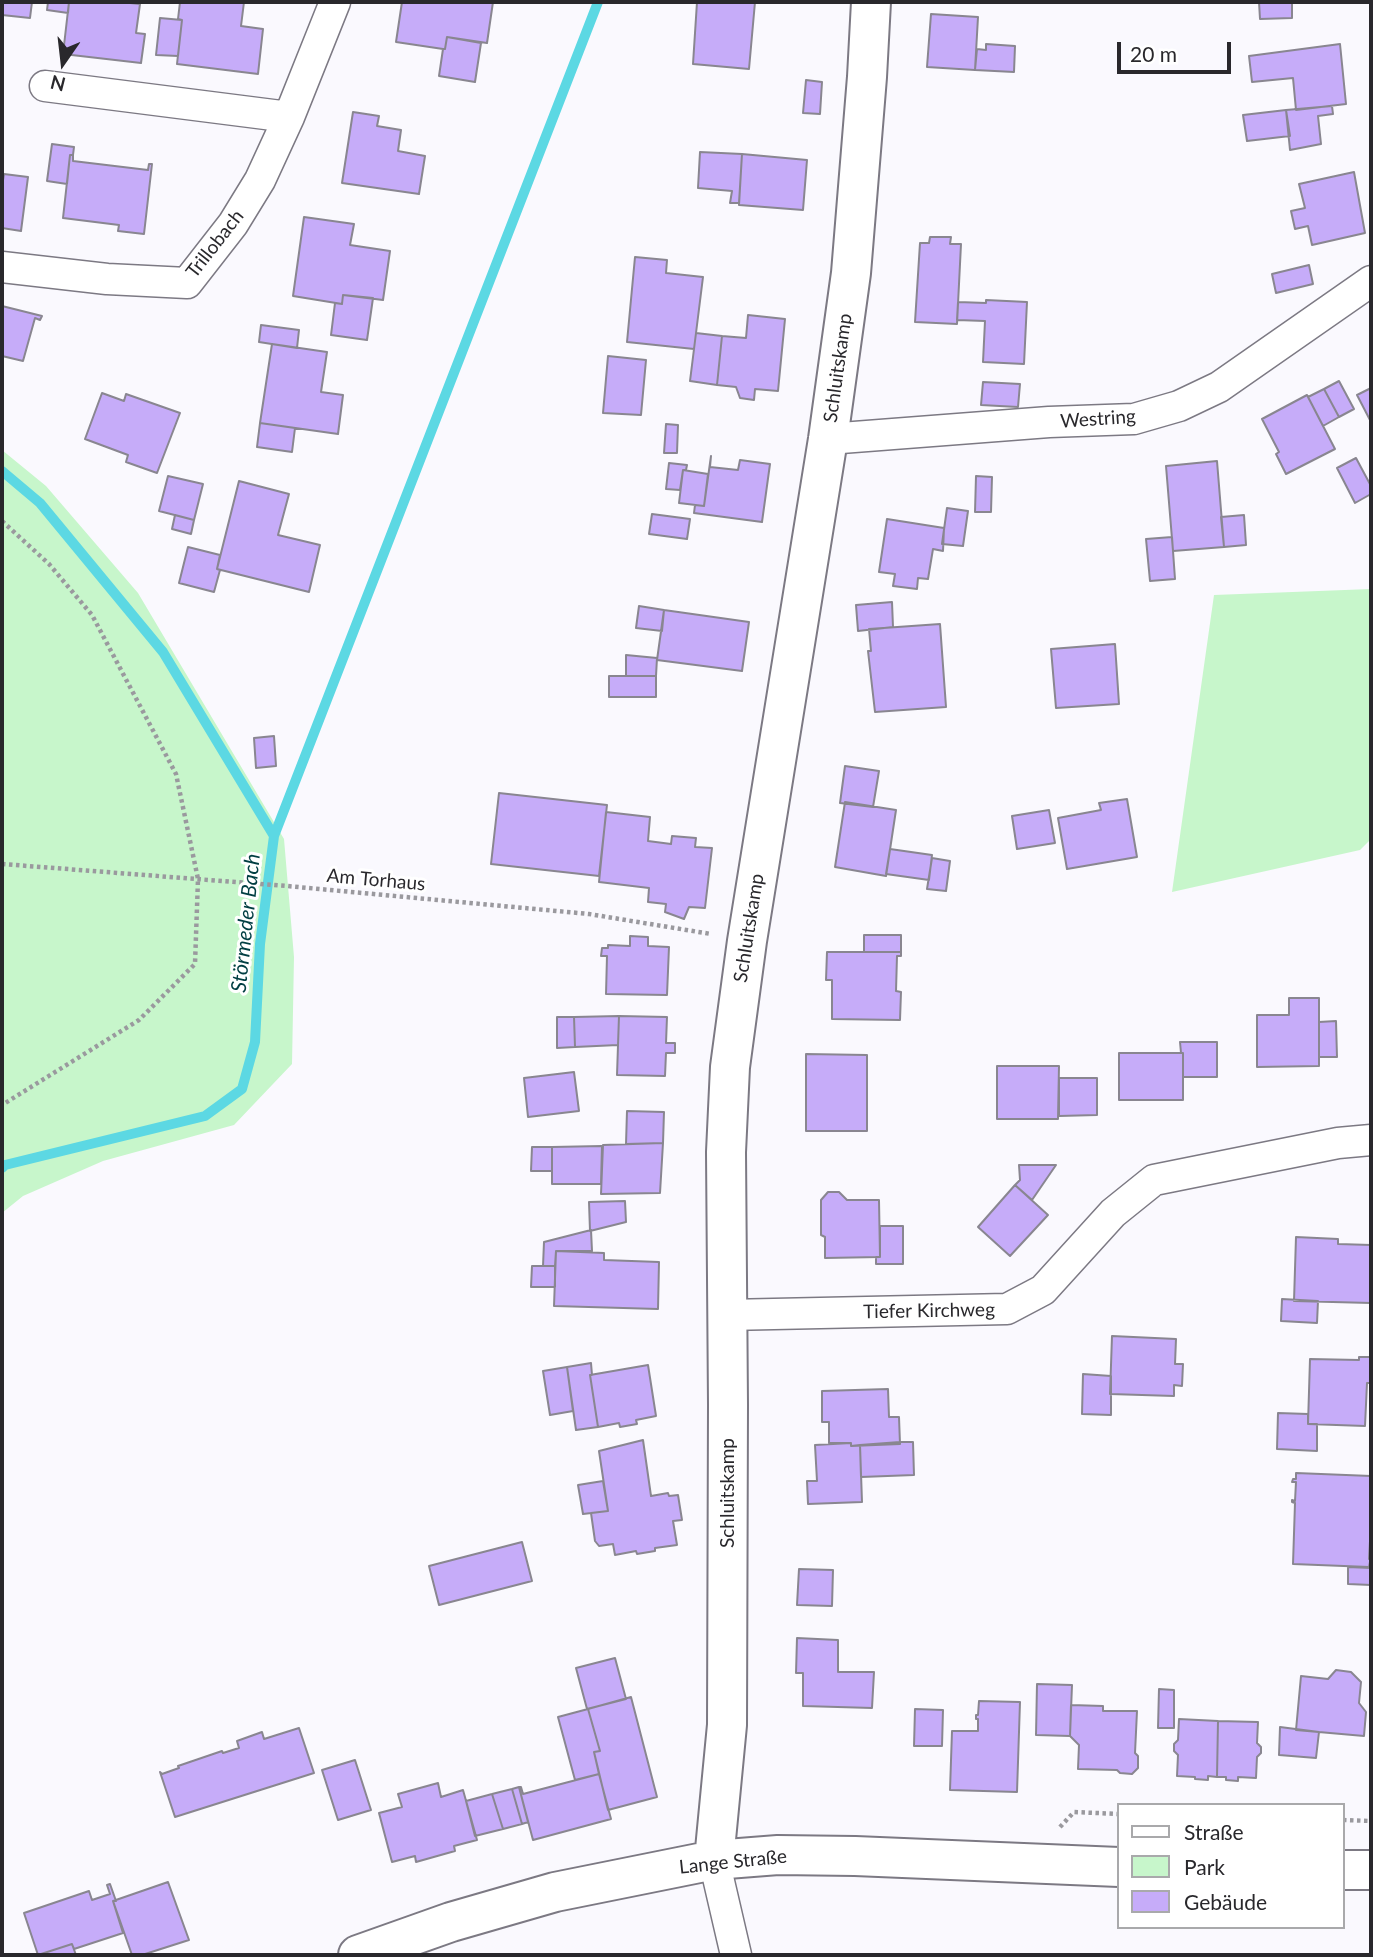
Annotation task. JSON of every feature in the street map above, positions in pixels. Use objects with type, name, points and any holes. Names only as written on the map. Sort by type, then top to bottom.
[{"type":"main road","name":"Schluitskamp","points":[[713,1860],[727,1725],[729,1563],[726,1152],[730,1067],[747,941],[828,439],[851,273],[867,77],[870,2]]},
{"type":"main road","name":"Lange Straße","points":[[358,1955],[451,1922],[555,1892],[713,1860],[778,1855],[1118,1867]]},
{"type":"main road","points":[[1345,1870],[1371,1870]]},
{"type":"street","name":"Trillobach","points":[[2,267],[107,279],[187,283],[233,225],[260,180],[289,117],[335,2]]},
{"type":"street","points":[[45,86],[289,117]]},
{"type":"street","name":"Westring","points":[[828,439],[1049,422],[1134,419],[1179,407],[1219,387],[1371,281]]},
{"type":"street","name":"Tiefer Kirchweg","points":[[727,1315],[1007,1309],[1043,1290],[1112,1213],[1154,1180],[1338,1143],[1371,1140]]},
{"type":"street","points":[[713,1860],[736,1955]]},
{"type":"path","points":[[2,521],[49,564],[92,615],[176,774],[198,879],[195,964],[139,1020],[2,1105]]},
{"type":"path","name":"Am Torhaus","points":[[2,864],[287,886],[589,914],[747,941]]},
{"type":"path","points":[[1345,1820],[1371,1821]]},
{"type":"green space","points":[[2,450],[46,486],[138,593],[284,839],[294,957],[292,1064],[234,1125],[103,1161],[23,1196],[2,1213]]},
{"type":"green space","points":[[1371,589],[1371,839],[1360,850],[1172,892],[1214,595]]},
{"type":"building","points":[[2,2],[32,2],[30,18],[2,15]]},
{"type":"building","points":[[48,2],[69,2],[68,13],[47,10]]},
{"type":"building","points":[[69,2],[140,4],[136,33],[145,34],[141,63],[63,54]]},
{"type":"building","points":[[180,2],[244,2],[241,26],[263,29],[258,74],[177,64],[182,20],[178,19]]},
{"type":"building","points":[[402,2],[493,2],[487,43],[447,37],[443,49],[396,42]]},
{"type":"building","points":[[697,2],[755,2],[749,69],[693,64]]},
{"type":"building","points":[[1259,2],[1292,2],[1292,18],[1260,19]]},
{"type":"building","points":[[931,14],[978,17],[975,70],[927,67]]},
{"type":"building","points":[[160,18],[182,20],[178,56],[156,55]]},
{"type":"building","points":[[447,37],[481,43],[475,82],[439,76]]},
{"type":"building","points":[[986,44],[1015,46],[1014,72],[975,70],[977,49],[986,50]]},
{"type":"building","points":[[1340,44],[1346,104],[1296,110],[1293,78],[1252,82],[1249,56]]},
{"type":"building","points":[[806,80],[822,82],[820,114],[803,113]]},
{"type":"building","points":[[1332,106],[1333,114],[1318,116],[1321,144],[1290,150],[1286,110]]},
{"type":"building","points":[[1286,110],[1290,136],[1247,141],[1243,115]]},
{"type":"building","points":[[353,112],[379,116],[377,126],[401,130],[398,151],[425,156],[419,194],[342,183]]},
{"type":"building","points":[[52,144],[74,147],[73,155],[70,155],[67,184],[47,181]]},
{"type":"building","points":[[700,152],[742,154],[739,203],[730,203],[732,191],[698,188]]},
{"type":"building","points":[[742,154],[807,160],[803,210],[739,205]]},
{"type":"building","points":[[70,155],[73,155],[73,161],[148,170],[149,164],[152,164],[144,234],[118,231],[119,225],[63,218]]},
{"type":"building","points":[[1354,172],[1365,233],[1312,245],[1308,226],[1295,229],[1291,211],[1305,208],[1299,184]]},
{"type":"building","points":[[4,174],[28,177],[21,231],[2,228]]},
{"type":"building","points":[[304,217],[354,224],[350,245],[390,251],[383,300],[343,295],[342,304],[293,296]]},
{"type":"building","points":[[930,237],[951,237],[950,244],[961,244],[957,324],[915,322],[920,243],[929,243]]},
{"type":"building","points":[[635,257],[667,260],[666,273],[703,277],[694,349],[627,342]]},
{"type":"building","points":[[1309,265],[1313,284],[1276,293],[1272,274]]},
{"type":"building","points":[[343,295],[373,298],[367,340],[331,335],[335,303],[342,304]]},
{"type":"building","points":[[986,300],[1027,302],[1024,364],[983,362],[985,321],[957,320],[958,302],[986,303]]},
{"type":"building","points":[[2,306],[42,316],[40,320],[35,318],[23,361],[2,356]]},
{"type":"building","points":[[748,315],[785,319],[778,391],[755,389],[754,400],[740,398],[736,387],[717,385],[722,336],[746,338]]},
{"type":"building","points":[[261,325],[299,330],[297,348],[259,342]]},
{"type":"building","points":[[696,333],[722,336],[717,385],[690,381]]},
{"type":"building","points":[[272,344],[327,352],[321,392],[343,395],[338,434],[260,423]]},
{"type":"building","points":[[608,356],[646,360],[641,415],[603,413]]},
{"type":"building","points":[[1339,381],[1354,409],[1339,417],[1324,389]]},
{"type":"building","points":[[983,382],[1020,384],[1018,407],[981,405]]},
{"type":"building","points":[[1371,388],[1371,422],[1357,395]]},
{"type":"building","points":[[1324,389],[1339,417],[1323,426],[1308,397]]},
{"type":"building","points":[[102,393],[124,401],[126,394],[180,413],[157,473],[126,462],[128,455],[85,439]]},
{"type":"building","points":[[1307,395],[1335,449],[1286,474],[1276,454],[1279,452],[1262,419]]},
{"type":"building","points":[[260,423],[295,428],[292,452],[257,447]]},
{"type":"building","points":[[666,424],[678,425],[677,453],[664,453]]},
{"type":"building","points":[[711,456],[710,467],[738,470],[740,460],[770,464],[762,522],[694,513],[695,505],[704,506]]},
{"type":"building","points":[[1356,458],[1371,486],[1371,494],[1355,503],[1337,468]]},
{"type":"building","points":[[1217,461],[1224,547],[1173,551],[1166,466]]},
{"type":"building","points":[[669,463],[687,465],[686,470],[683,470],[680,490],[666,489]]},
{"type":"building","points":[[683,470],[708,474],[704,506],[679,503]]},
{"type":"building","points":[[168,476],[203,484],[194,520],[159,511]]},
{"type":"building","points":[[976,476],[992,477],[991,512],[975,512]]},
{"type":"building","points":[[239,481],[289,494],[278,535],[320,545],[309,592],[217,569]]},
{"type":"building","points":[[947,508],[968,511],[963,546],[942,544]]},
{"type":"building","points":[[652,514],[690,519],[687,539],[649,534]]},
{"type":"building","points":[[175,515],[194,520],[191,534],[172,529]]},
{"type":"building","points":[[1244,515],[1246,545],[1224,547],[1221,517]]},
{"type":"building","points":[[887,519],[944,528],[943,551],[933,549],[928,579],[918,578],[917,589],[893,586],[895,574],[879,572]]},
{"type":"building","points":[[1172,537],[1175,579],[1150,581],[1146,539]]},
{"type":"building","points":[[188,547],[220,555],[217,569],[220,570],[214,592],[179,583]]},
{"type":"building","points":[[892,602],[893,627],[858,631],[856,605]]},
{"type":"building","points":[[639,606],[664,610],[662,631],[636,628]]},
{"type":"building","points":[[664,610],[749,622],[742,671],[657,660]]},
{"type":"building","points":[[940,624],[946,707],[875,712],[868,651],[871,651],[869,629]]},
{"type":"building","points":[[1115,644],[1119,704],[1056,708],[1051,649]]},
{"type":"building","points":[[626,655],[657,658],[656,676],[626,676]]},
{"type":"building","points":[[609,676],[656,676],[656,697],[609,697]]},
{"type":"building","points":[[274,736],[276,766],[256,768],[254,738]]},
{"type":"building","points":[[845,766],[879,771],[873,807],[840,803]]},
{"type":"building","points":[[499,793],[607,805],[599,876],[491,864]]},
{"type":"building","points":[[1127,799],[1137,857],[1067,869],[1058,818],[1101,810],[1099,803]]},
{"type":"building","points":[[845,802],[896,810],[886,876],[835,867]]},
{"type":"building","points":[[1049,810],[1055,843],[1017,849],[1012,816]]},
{"type":"building","points":[[606,812],[650,817],[648,841],[671,844],[672,836],[696,838],[695,847],[712,848],[705,908],[689,907],[684,919],[665,912],[666,904],[648,902],[649,888],[599,882]]},
{"type":"building","points":[[890,849],[932,855],[929,880],[886,874]]},
{"type":"building","points":[[932,858],[950,861],[946,891],[927,889]]},
{"type":"building","points":[[864,935],[901,935],[901,952],[864,952]]},
{"type":"building","points":[[630,936],[648,937],[648,946],[669,947],[667,995],[606,994],[607,956],[601,956],[602,948],[608,948],[608,945],[630,946]]},
{"type":"building","points":[[827,952],[901,952],[901,956],[897,956],[896,991],[901,992],[900,1020],[832,1019],[832,980],[826,980]]},
{"type":"building","points":[[1289,998],[1319,998],[1319,1066],[1257,1067],[1257,1015],[1289,1015]]},
{"type":"building","points":[[619,1016],[618,1045],[575,1047],[574,1017]]},
{"type":"building","points":[[619,1016],[667,1017],[666,1043],[675,1043],[675,1053],[666,1053],[665,1076],[617,1075]]},
{"type":"building","points":[[557,1017],[574,1017],[575,1047],[557,1048]]},
{"type":"building","points":[[1336,1021],[1337,1057],[1319,1057],[1319,1022]]},
{"type":"building","points":[[1180,1042],[1217,1042],[1217,1077],[1183,1077]]},
{"type":"building","points":[[1119,1053],[1183,1053],[1183,1100],[1119,1100]]},
{"type":"building","points":[[806,1054],[867,1055],[867,1131],[806,1131]]},
{"type":"building","points":[[997,1066],[1059,1066],[1058,1119],[997,1119]]},
{"type":"building","points":[[574,1072],[579,1111],[528,1117],[524,1078]]},
{"type":"building","points":[[1059,1078],[1097,1078],[1097,1115],[1059,1116]]},
{"type":"building","points":[[627,1111],[664,1112],[663,1143],[626,1144]]},
{"type":"building","points":[[663,1143],[660,1193],[601,1194],[603,1145]]},
{"type":"building","points":[[602,1146],[601,1184],[552,1184],[552,1147]]},
{"type":"building","points":[[532,1147],[552,1147],[552,1171],[531,1171]]},
{"type":"building","points":[[1019,1165],[1056,1165],[1032,1200],[1015,1185],[1020,1180]]},
{"type":"building","points":[[1015,1185],[1048,1215],[1010,1256],[978,1227]]},
{"type":"building","points":[[828,1192],[839,1192],[847,1200],[879,1200],[880,1257],[825,1258],[825,1237],[821,1235],[821,1200]]},
{"type":"building","points":[[625,1201],[626,1222],[590,1231],[589,1202]]},
{"type":"building","points":[[880,1226],[903,1226],[903,1264],[876,1264],[876,1257],[880,1257]]},
{"type":"building","points":[[591,1230],[592,1251],[556,1251],[555,1266],[543,1266],[544,1242]]},
{"type":"building","points":[[1296,1237],[1338,1239],[1338,1244],[1371,1245],[1371,1303],[1294,1301]]},
{"type":"building","points":[[556,1251],[604,1253],[604,1260],[659,1262],[658,1309],[554,1306]]},
{"type":"building","points":[[532,1266],[555,1266],[555,1287],[531,1287]]},
{"type":"building","points":[[1282,1299],[1318,1301],[1317,1323],[1281,1321]]},
{"type":"building","points":[[1112,1336],[1176,1339],[1175,1364],[1183,1364],[1182,1386],[1174,1385],[1174,1396],[1110,1394]]},
{"type":"building","points":[[1359,1357],[1371,1357],[1371,1383],[1367,1383],[1365,1426],[1308,1424],[1310,1359],[1359,1360]]},
{"type":"building","points":[[591,1363],[590,1375],[598,1427],[576,1430],[567,1367]]},
{"type":"building","points":[[648,1365],[656,1416],[636,1420],[637,1424],[620,1427],[619,1423],[598,1427],[590,1375]]},
{"type":"building","points":[[567,1367],[573,1411],[550,1415],[543,1371]]},
{"type":"building","points":[[1083,1374],[1111,1376],[1111,1415],[1082,1414]]},
{"type":"building","points":[[888,1389],[889,1417],[899,1417],[900,1444],[851,1446],[851,1443],[829,1443],[829,1422],[822,1422],[822,1391]]},
{"type":"building","points":[[1278,1413],[1308,1414],[1308,1424],[1317,1424],[1317,1451],[1277,1449]]},
{"type":"building","points":[[643,1440],[651,1496],[668,1493],[669,1496],[678,1495],[682,1520],[673,1521],[677,1545],[637,1554],[636,1551],[615,1555],[613,1544],[599,1546],[595,1541],[591,1513],[608,1511],[599,1451]]},
{"type":"building","points":[[913,1442],[914,1475],[861,1477],[860,1445]]},
{"type":"building","points":[[851,1443],[851,1446],[860,1445],[862,1502],[808,1504],[807,1481],[817,1481],[815,1445]]},
{"type":"building","points":[[1296,1473],[1371,1476],[1369,1567],[1293,1564],[1295,1503],[1292,1500],[1295,1501],[1296,1482],[1292,1482],[1296,1479]]},
{"type":"building","points":[[603,1481],[608,1511],[583,1514],[578,1485]]},
{"type":"building","points":[[522,1542],[532,1581],[439,1605],[429,1566]]},
{"type":"building","points":[[1348,1567],[1371,1568],[1371,1585],[1348,1584]]},
{"type":"building","points":[[799,1569],[833,1570],[832,1606],[797,1605]]},
{"type":"building","points":[[797,1638],[838,1640],[838,1672],[874,1672],[872,1708],[803,1706],[803,1673],[796,1673]]},
{"type":"building","points":[[615,1658],[626,1699],[587,1709],[576,1668]]},
{"type":"building","points":[[1336,1670],[1351,1672],[1361,1682],[1359,1703],[1366,1712],[1364,1736],[1296,1730],[1301,1676],[1328,1679]]},
{"type":"building","points":[[1037,1684],[1072,1685],[1070,1736],[1036,1735]]},
{"type":"building","points":[[1159,1689],[1174,1690],[1174,1728],[1158,1728]]},
{"type":"building","points":[[631,1697],[657,1797],[608,1810],[594,1752],[600,1751],[588,1709]]},
{"type":"building","points":[[979,1701],[1020,1702],[1017,1792],[950,1790],[952,1731],[978,1731],[976,1715]]},
{"type":"building","points":[[1071,1705],[1103,1706],[1103,1711],[1137,1711],[1135,1753],[1138,1756],[1138,1768],[1132,1774],[1120,1773],[1117,1770],[1078,1769],[1079,1745],[1070,1736]]},
{"type":"building","points":[[588,1709],[600,1751],[594,1752],[599,1774],[575,1780],[558,1717]]},
{"type":"building","points":[[915,1709],[943,1710],[942,1746],[914,1746]]},
{"type":"building","points":[[1179,1719],[1218,1721],[1217,1777],[1208,1776],[1208,1780],[1177,1776],[1178,1755],[1174,1751],[1174,1744],[1178,1740]]},
{"type":"building","points":[[1218,1721],[1258,1722],[1257,1743],[1261,1747],[1261,1753],[1257,1757],[1256,1778],[1238,1777],[1238,1781],[1217,1777]]},
{"type":"building","points":[[1280,1727],[1319,1732],[1316,1758],[1279,1755]]},
{"type":"building","points":[[299,1728],[314,1773],[175,1817],[160,1772],[162,1774],[222,1751],[223,1753],[239,1748],[237,1741],[262,1732],[264,1739]]},
{"type":"building","points":[[355,1760],[371,1810],[338,1820],[322,1770]]},
{"type":"building","points":[[599,1774],[611,1819],[533,1840],[519,1787],[523,1794]]},
{"type":"building","points":[[438,1783],[441,1797],[463,1790],[477,1840],[454,1846],[455,1851],[416,1862],[415,1856],[392,1862],[379,1813],[402,1807],[398,1794]]},
{"type":"building","points":[[519,1787],[528,1822],[522,1824],[512,1789]]},
{"type":"building","points":[[512,1789],[522,1824],[503,1829],[492,1794]]},
{"type":"building","points":[[492,1794],[503,1829],[475,1836],[466,1801]]},
{"type":"building","points":[[168,1882],[189,1940],[142,1955],[132,1955],[113,1901]]},
{"type":"building","points":[[110,1884],[123,1933],[74,1949],[72,1944],[38,1955],[24,1913],[89,1891],[92,1900],[110,1894],[107,1885]]},
{"type":"building","points":[[72,1944],[76,1955],[38,1955]]},
{"type":"waterway","points":[[274,836],[598,2]]},
{"type":"waterway","name":"Störmeder Bach","points":[[2,471],[40,503],[163,652],[274,836],[260,944],[255,1042],[242,1089],[205,1116],[5,1165],[2,1168]]}]
